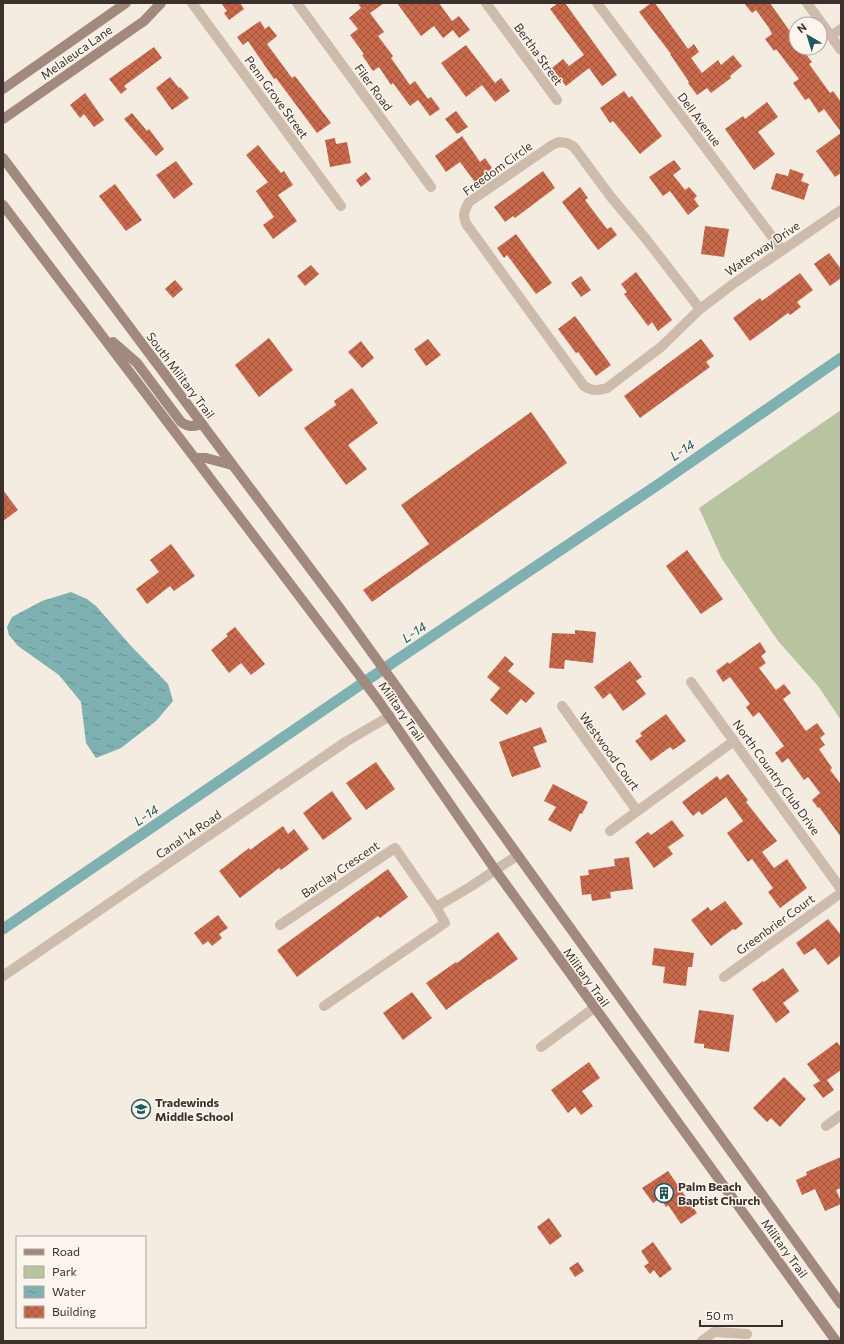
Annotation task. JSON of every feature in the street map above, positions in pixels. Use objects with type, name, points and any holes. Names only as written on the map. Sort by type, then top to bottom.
[{"type":"main road","name":"Melaleuca Lane","points":[[3,89],[126,3]]},
{"type":"main road","name":"Melaleuca Lane","points":[[3,119],[144,21],[161,3]]},
{"type":"main road","name":"South Military Trail","points":[[3,158],[339,607]]},
{"type":"main road","points":[[3,205],[196,458],[206,458],[232,465]]},
{"type":"main road","points":[[94,324],[137,363],[181,422],[193,427],[202,424]]},
{"type":"main road","name":"Military Trail","points":[[196,458],[390,716],[496,871],[836,1341]]},
{"type":"main road","name":"Military Trail","points":[[339,607],[841,1304]]},
{"type":"street","name":"Penn Grove Street","points":[[192,3],[341,206]]},
{"type":"street","name":"Filer Road","points":[[297,3],[431,187]]},
{"type":"street","name":"Bertha Street","points":[[486,3],[557,100]]},
{"type":"street","name":"Dell Avenue","points":[[597,3],[782,250]]},
{"type":"street","points":[[807,3],[841,50]]},
{"type":"street","points":[[831,36],[841,29]]},
{"type":"street","name":"Freedom Circle","points":[[559,142],[567,143],[574,147],[611,197],[646,239],[700,309],[655,352],[606,388],[599,391],[591,390],[584,386],[467,225],[464,218],[464,211],[469,202],[552,145],[559,142]]},
{"type":"street","name":"Waterway Drive","points":[[700,309],[733,284],[841,210]]},
{"type":"street","name":"North Country Club Drive","points":[[691,682],[841,889]]},
{"type":"street","name":"Westwood Court","points":[[562,706],[637,811]]},
{"type":"street","name":"Canal 14 Road","points":[[3,976],[346,741],[390,716]]},
{"type":"street","name":"Westwood Court","points":[[610,831],[734,741]]},
{"type":"street","name":"Barclay Crescent","points":[[280,925],[395,848],[436,907],[445,923],[324,1006]]},
{"type":"street","points":[[436,907],[496,871],[518,855]]},
{"type":"street","name":"Greenbrier Court","points":[[724,977],[841,893]]},
{"type":"street","points":[[541,1047],[594,1008]]},
{"type":"street","points":[[826,1126],[841,1115]]},
{"type":"street","points":[[702,1341],[714,1332],[747,1334]]},
{"type":"green space","points":[[841,410],[841,720],[818,686],[778,641],[722,559],[699,508]]},
{"type":"water","points":[[71,592],[87,599],[96,606],[131,646],[168,684],[173,701],[156,721],[121,748],[96,758],[86,743],[81,702],[59,675],[18,646],[9,635],[7,627],[12,617],[42,601]]},
{"type":"building","points":[[221,3],[240,3],[244,9],[229,20],[224,13],[227,11]]},
{"type":"building","points":[[358,3],[384,3],[370,13],[384,32],[378,36],[393,56],[391,58],[410,85],[415,81],[428,99],[431,97],[440,109],[430,116],[418,100],[410,106],[393,83],[391,85],[379,67],[373,71],[362,55],[364,54],[350,35],[358,29],[349,18],[361,8]]},
{"type":"building","points":[[397,3],[439,3],[452,21],[459,16],[470,30],[459,38],[453,30],[443,38],[434,26],[421,36]]},
{"type":"building","points":[[558,3],[565,3],[617,75],[602,86],[589,68],[566,86],[552,68],[563,59],[569,66],[584,55],[550,9]]},
{"type":"building","points":[[651,3],[655,3],[688,49],[694,44],[699,52],[691,58],[702,73],[718,60],[721,65],[733,55],[742,66],[730,76],[731,78],[711,93],[707,88],[697,95],[671,54],[639,12]]},
{"type":"building","points":[[744,3],[770,3],[788,29],[788,56],[807,56],[812,62],[809,64],[830,93],[833,91],[841,102],[841,132],[824,109],[819,113],[809,98],[805,100],[793,83],[799,79],[776,49],[774,51],[765,39],[772,34],[769,28],[756,10],[752,13]]},
{"type":"building","points":[[260,21],[265,29],[269,26],[277,36],[267,44],[292,78],[295,76],[331,123],[317,133],[276,78],[274,79],[248,41],[243,45],[237,37]]},
{"type":"building","points":[[466,45],[495,83],[501,78],[510,91],[495,102],[482,85],[466,97],[441,63]]},
{"type":"building","points":[[154,47],[162,58],[124,86],[127,89],[121,94],[109,79]]},
{"type":"building","points":[[170,77],[189,98],[172,110],[156,88]]},
{"type":"building","points":[[624,91],[629,98],[632,96],[662,136],[640,154],[613,121],[610,123],[600,108]]},
{"type":"building","points":[[85,93],[104,120],[94,127],[84,114],[80,118],[70,105]]},
{"type":"building","points":[[767,102],[778,117],[758,132],[775,154],[754,170],[725,129],[743,116],[745,119]]},
{"type":"building","points":[[456,111],[468,127],[457,134],[445,119]]},
{"type":"building","points":[[132,113],[147,131],[149,129],[164,149],[156,156],[124,119]]},
{"type":"building","points":[[841,133],[841,173],[835,177],[816,151]]},
{"type":"building","points":[[462,136],[480,162],[485,158],[492,168],[475,182],[460,162],[446,172],[435,156]]},
{"type":"building","points":[[335,138],[336,144],[347,142],[351,163],[330,167],[325,140]]},
{"type":"building","points":[[258,145],[281,173],[284,171],[293,185],[278,195],[297,221],[273,239],[263,225],[274,217],[256,191],[268,182],[246,155]]},
{"type":"building","points":[[674,160],[681,169],[673,175],[685,190],[689,187],[697,196],[694,199],[699,206],[688,215],[670,191],[663,196],[649,177]]},
{"type":"building","points":[[176,161],[193,184],[174,199],[156,175]]},
{"type":"building","points":[[790,169],[804,174],[801,181],[809,184],[804,200],[771,189],[776,173],[788,176]]},
{"type":"building","points":[[543,171],[555,188],[515,218],[513,216],[505,222],[494,207]]},
{"type":"building","points":[[366,172],[371,179],[361,187],[356,180]]},
{"type":"building","points":[[115,184],[142,220],[126,231],[99,196]]},
{"type":"building","points":[[580,187],[588,198],[585,200],[607,229],[611,227],[617,235],[598,250],[562,202]]},
{"type":"building","points":[[705,226],[729,229],[724,257],[701,254]]},
{"type":"building","points":[[516,234],[552,283],[536,294],[507,255],[504,258],[497,248]]},
{"type":"building","points":[[829,253],[841,269],[841,278],[830,286],[814,264]]},
{"type":"building","points":[[311,265],[319,274],[305,286],[297,276]]},
{"type":"building","points":[[636,272],[672,320],[658,331],[652,322],[648,326],[624,294],[627,292],[621,284]]},
{"type":"building","points":[[800,273],[813,290],[797,302],[801,307],[790,315],[788,313],[750,341],[733,318],[760,298],[762,301]]},
{"type":"building","points":[[581,276],[591,290],[581,297],[571,283]]},
{"type":"building","points":[[175,280],[183,289],[173,298],[165,289]]},
{"type":"building","points":[[575,316],[611,365],[596,376],[558,329]]},
{"type":"building","points":[[269,338],[293,370],[259,397],[235,365]]},
{"type":"building","points":[[428,339],[441,355],[426,366],[414,349]]},
{"type":"building","points":[[701,339],[714,356],[706,362],[710,367],[640,418],[624,396]]},
{"type":"building","points":[[361,341],[374,358],[362,368],[348,352]]},
{"type":"building","points":[[352,388],[378,423],[348,445],[367,469],[346,485],[304,428],[336,405],[334,401]]},
{"type":"building","points":[[531,412],[567,463],[372,602],[363,590],[429,544],[401,505]]},
{"type":"building","points":[[3,490],[18,510],[3,521]]},
{"type":"building","points":[[171,544],[195,576],[174,591],[170,586],[147,604],[136,589],[159,572],[150,560]]},
{"type":"building","points":[[687,550],[723,599],[701,614],[666,566]]},
{"type":"building","points":[[235,627],[265,664],[251,675],[241,663],[229,673],[211,650],[228,636],[226,634]]},
{"type":"building","points":[[575,630],[596,632],[593,663],[565,660],[564,669],[549,668],[552,633],[575,634]]},
{"type":"building","points":[[760,642],[766,652],[761,656],[766,663],[759,668],[776,690],[784,684],[791,693],[783,699],[806,731],[817,723],[825,734],[820,738],[825,745],[819,749],[832,768],[830,770],[841,784],[841,837],[812,800],[820,793],[808,777],[804,780],[788,758],[782,763],[775,753],[784,746],[759,712],[753,717],[746,707],[750,704],[730,677],[723,682],[716,671],[728,662],[729,664]]},
{"type":"building","points":[[505,656],[514,664],[508,671],[535,693],[526,703],[521,699],[507,715],[490,700],[500,688],[487,677]]},
{"type":"building","points":[[630,661],[642,677],[636,681],[646,694],[623,711],[610,693],[603,699],[594,687]]},
{"type":"building","points":[[666,714],[686,741],[673,750],[670,747],[651,761],[635,741],[642,736],[640,733]]},
{"type":"building","points":[[541,727],[547,742],[533,747],[541,767],[512,777],[499,742]]},
{"type":"building","points":[[376,762],[395,789],[366,810],[346,783]]},
{"type":"building","points":[[728,774],[748,800],[746,802],[777,841],[762,852],[774,868],[787,859],[807,888],[780,908],[768,892],[773,888],[752,859],[748,862],[727,833],[743,821],[726,797],[702,815],[699,811],[693,816],[682,802],[717,776],[720,780]]},
{"type":"building","points":[[553,784],[588,802],[582,814],[580,813],[571,832],[548,820],[556,807],[544,801]]},
{"type":"building","points":[[332,791],[352,819],[323,840],[303,813]]},
{"type":"building","points":[[672,820],[684,836],[668,847],[673,854],[654,868],[635,842],[648,832],[651,835]]},
{"type":"building","points":[[283,826],[288,834],[294,829],[309,849],[281,870],[279,868],[240,898],[219,871],[249,848],[250,850]]},
{"type":"building","points":[[629,857],[633,889],[610,892],[611,898],[592,901],[591,894],[582,895],[580,876],[589,875],[588,870],[615,866],[614,859]]},
{"type":"building","points":[[388,869],[408,897],[380,918],[378,916],[297,977],[277,950]]},
{"type":"building","points":[[725,901],[743,924],[735,930],[733,929],[711,946],[691,920],[708,907],[711,911]]},
{"type":"building","points":[[218,915],[228,928],[219,934],[222,938],[212,946],[208,941],[203,945],[194,933]]},
{"type":"building","points":[[828,919],[841,935],[841,955],[828,965],[815,948],[804,955],[796,943]]},
{"type":"building","points":[[498,932],[518,959],[446,1010],[426,983],[456,962],[457,963]]},
{"type":"building","points":[[654,948],[694,953],[692,967],[688,967],[686,986],[663,983],[665,967],[652,965]]},
{"type":"building","points":[[783,968],[799,991],[783,1003],[790,1012],[776,1023],[752,989]]},
{"type":"building","points":[[412,992],[432,1018],[403,1040],[383,1013]]},
{"type":"building","points":[[699,1010],[734,1015],[729,1052],[704,1048],[704,1044],[694,1043]]},
{"type":"building","points":[[837,1042],[841,1047],[841,1070],[827,1080],[834,1090],[823,1098],[813,1085],[820,1081],[807,1064]]},
{"type":"building","points":[[589,1062],[600,1078],[582,1091],[593,1106],[581,1115],[575,1107],[568,1113],[551,1090]]},
{"type":"building","points":[[784,1077],[806,1099],[780,1127],[771,1118],[767,1122],[753,1108]]},
{"type":"building","points":[[841,1157],[841,1188],[836,1190],[841,1204],[825,1211],[815,1189],[802,1195],[796,1180],[807,1175],[806,1172]]},
{"type":"building","name":"Palm Beach Baptist Church","points":[[668,1171],[697,1213],[681,1224],[668,1205],[666,1207],[660,1198],[653,1203],[642,1188]]},
{"type":"building","points":[[549,1218],[562,1236],[550,1245],[537,1227]]},
{"type":"building","points":[[653,1242],[672,1269],[660,1278],[654,1270],[650,1274],[644,1266],[649,1263],[641,1251]]},
{"type":"building","points":[[578,1262],[584,1271],[575,1277],[569,1268]]},
{"type":"waterway","name":"L-14","points":[[3,929],[398,659],[659,484],[841,358]]},
{"type":"place","name":"Tradewinds Middle School","points":[[141,1109]]},
{"type":"place","name":"Palm Beach Baptist Church","points":[[664,1193]]}]
